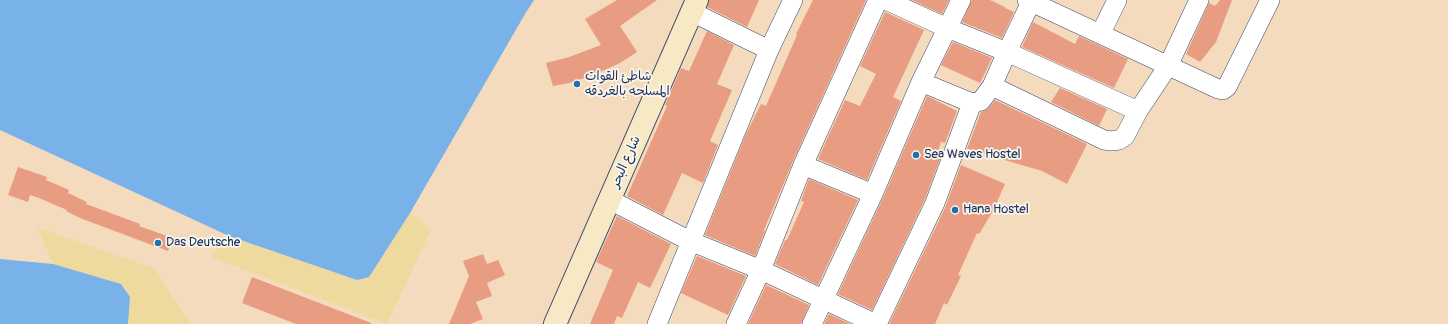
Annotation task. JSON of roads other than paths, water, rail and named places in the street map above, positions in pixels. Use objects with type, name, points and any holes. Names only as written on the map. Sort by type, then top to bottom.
[{"type":"main road","name":"شارع البحر","points":[[555,324],[610,200],[691,4]]},
{"type":"main road","name":"شارع البحر","points":[[543,324],[601,195],[656,63],[691,4]]},
{"type":"street","points":[[657,324],[769,50],[793,0]]},
{"type":"street","points":[[736,324],[761,270],[803,165],[878,0]]},
{"type":"street","points":[[886,0],[947,28],[1008,52],[1138,111]]},
{"type":"street","points":[[812,324],[873,194],[921,82],[961,0]]},
{"type":"street","points":[[1101,34],[1117,0]]},
{"type":"street","points":[[992,86],[1104,140],[1119,140],[1125,136],[1138,111],[1168,66],[1199,0]]},
{"type":"street","points":[[921,82],[972,103],[981,101],[992,86],[1030,1],[1218,90],[1223,90],[1227,87],[1270,0]]},
{"type":"street","points":[[691,4],[769,50]]},
{"type":"street","points":[[610,200],[690,241],[761,270],[822,300],[876,324],[935,203],[972,103]]},
{"type":"street","points":[[803,165],[873,194]]},
{"type":"water","points":[[0,0],[534,0],[410,213],[369,277],[357,280],[229,236],[0,130]]},
{"type":"water","points":[[0,259],[53,264],[121,284],[130,297],[128,324],[0,324]]},
{"type":"place","name":"شاطئ القوات المسلحه بالغردقه","points":[[577,84]]},
{"type":"place","name":"Sea Waves Hostel","points":[[916,155]]},
{"type":"place","name":"Hana Hostel","points":[[955,210]]},
{"type":"place","name":"Das Deutsche","points":[[158,243]]}]
